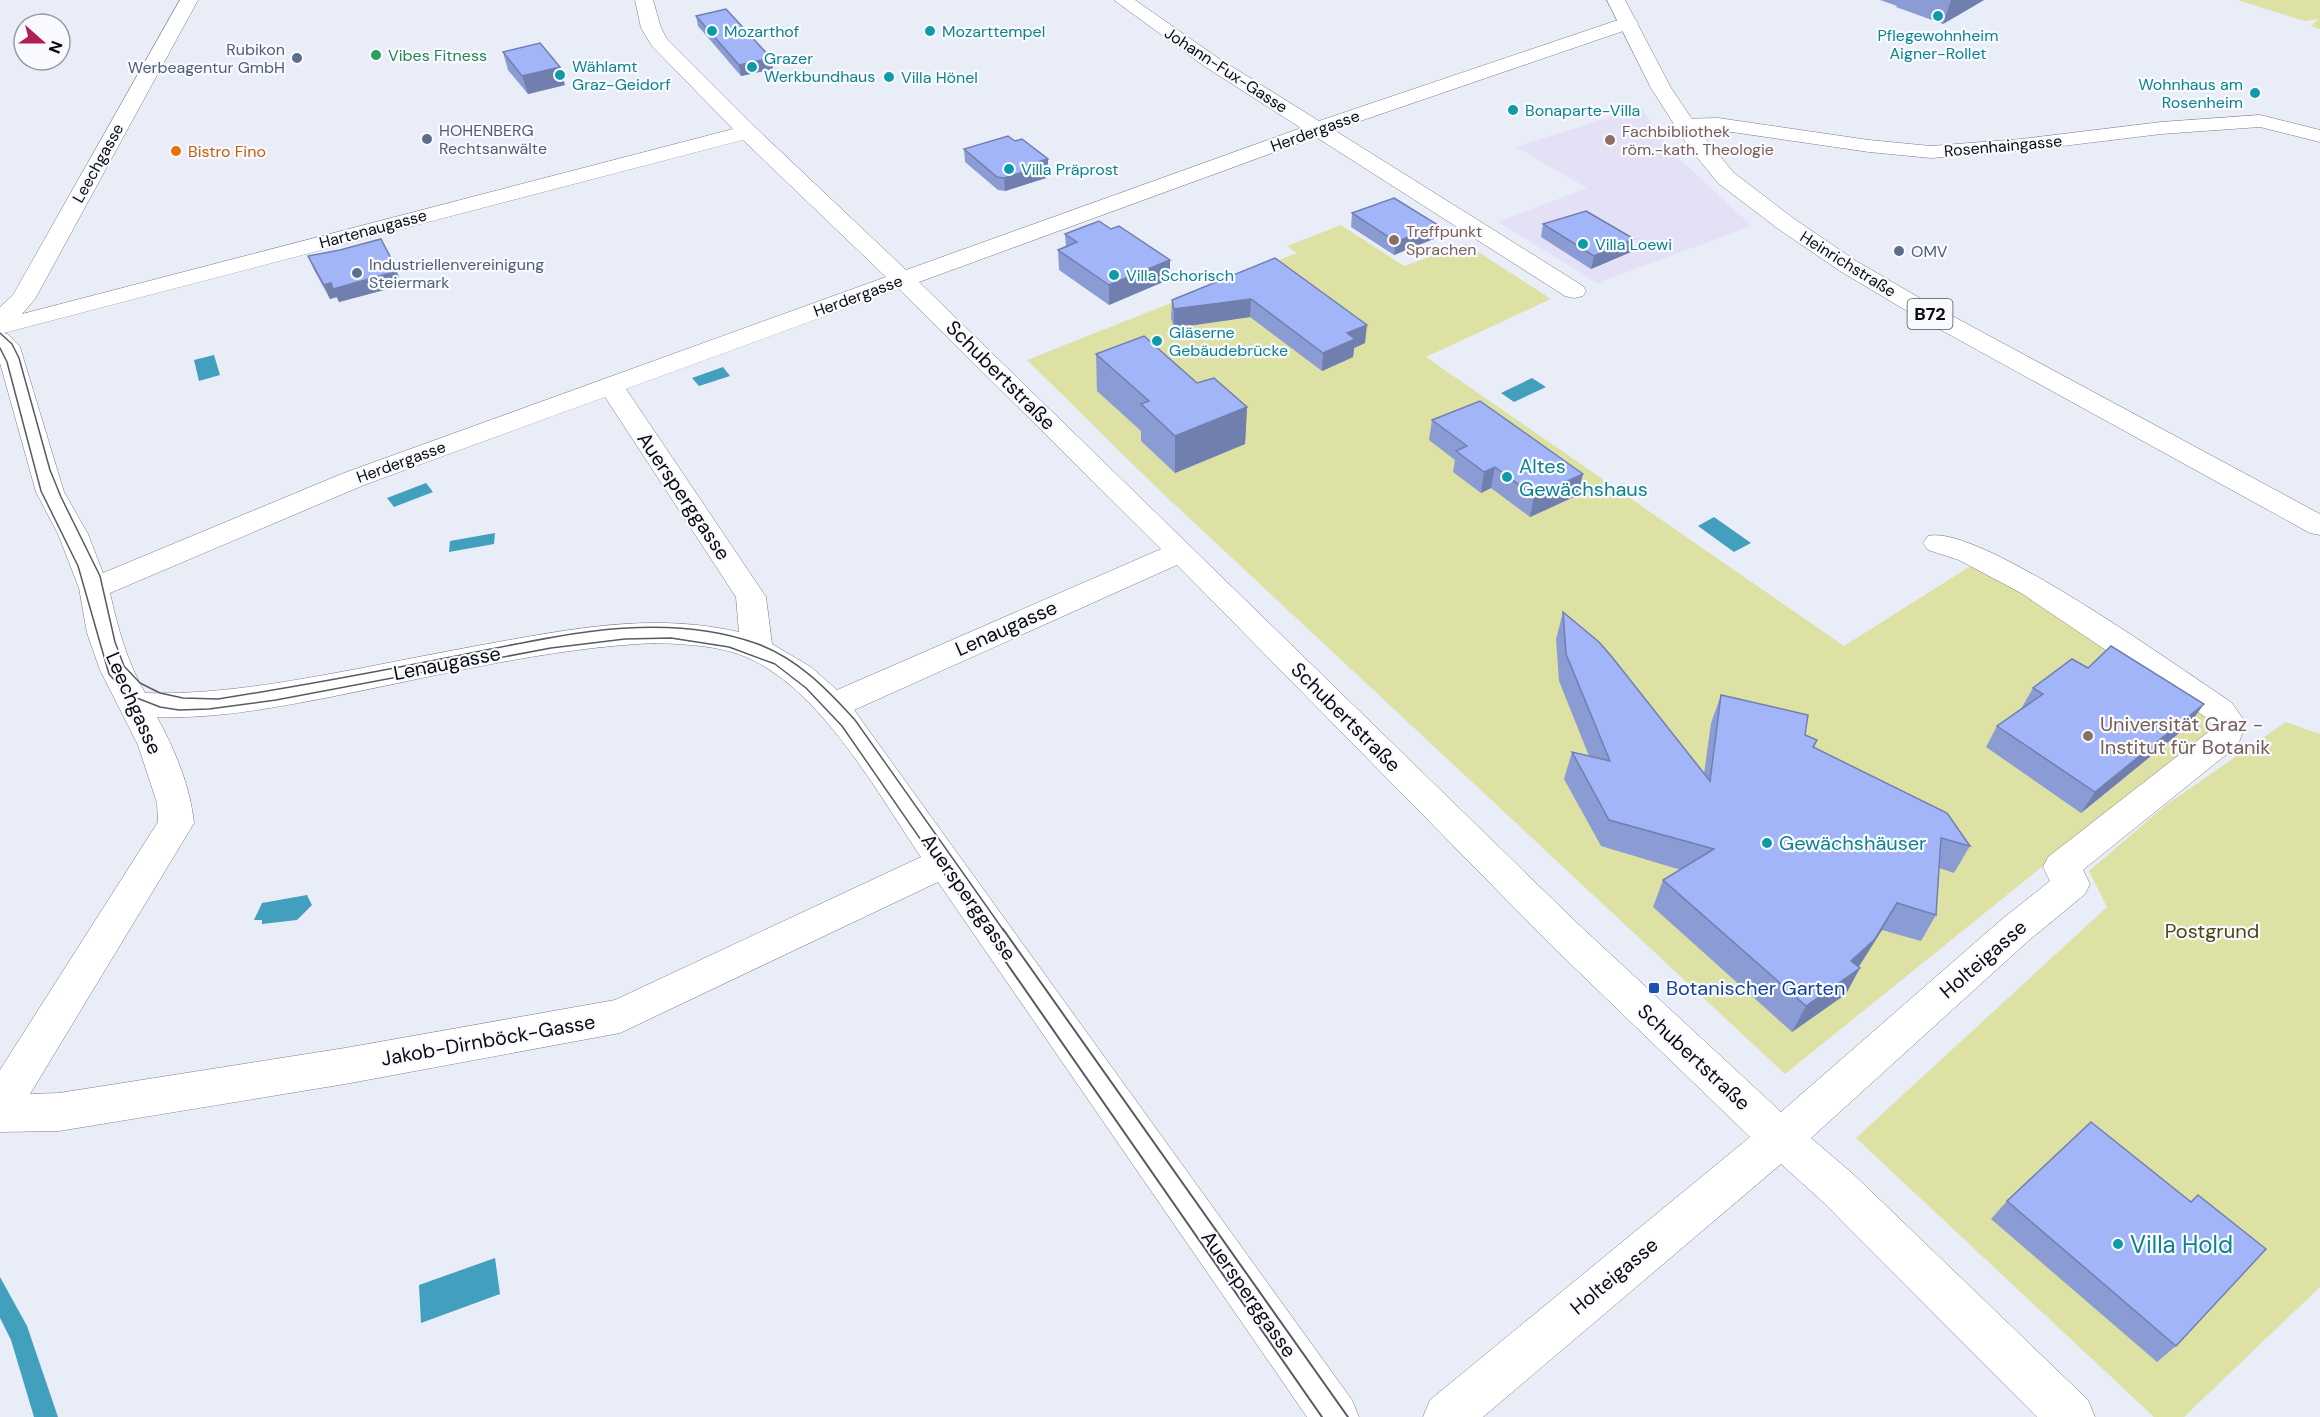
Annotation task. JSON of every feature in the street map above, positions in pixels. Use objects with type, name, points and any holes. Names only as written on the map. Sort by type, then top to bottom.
[{"type":"street","name":"Leechgasse","points":[[0,321],[23,299],[189,0]]},
{"type":"street","name":"Schubertstraße","points":[[644,0],[651,28],[659,42],[747,132],[903,279],[1565,935],[1749,1110],[1782,1137],[2072,1417]]},
{"type":"street","name":"Johann-Fux-Gasse","points":[[1123,0],[1211,62],[1574,291]]},
{"type":"street","name":"Heinrichstraße","points":[[1616,0],[1662,88],[1684,123],[1726,178],[1803,237],[1848,266],[1971,337],[2320,526]]},
{"type":"street","name":"Herdergasse","points":[[94,588],[354,479],[903,279],[1113,206],[1319,129],[1578,38],[1628,23]]},
{"type":"street","name":"Rosenhaingasse","points":[[1684,123],[1719,124],[1869,146],[1931,152],[2021,145],[2161,128],[2260,121],[2320,136]]},
{"type":"street","name":"Hartenaugasse","points":[[0,327],[747,132]]},
{"type":"street","name":"Leechgasse","points":[[0,340],[7,347],[12,360],[50,492],[73,534],[94,588],[103,633],[116,670],[155,745],[174,803],[176,823],[0,1106]]},
{"type":"street","name":"Auersperggasse","points":[[611,386],[751,597],[757,650],[796,673],[832,706],[945,862],[1335,1417]]},
{"type":"street","name":"Holteigasse","points":[[1447,1417],[1782,1137],[2014,931],[2072,884],[2061,867],[2226,736],[2229,723],[2219,710],[2032,586],[1970,553],[1938,543]]},
{"type":"street","name":"Lenaugasse","points":[[832,706],[1180,552]]},
{"type":"street","name":"Lenaugasse","points":[[135,705],[206,705],[270,696],[560,642],[614,636],[656,633],[691,634],[727,640],[757,650]]},
{"type":"street","name":"Jakob-Dirnböck-Gasse","points":[[0,1113],[59,1112],[357,1064],[620,1016],[945,862]]},
{"type":"shaded area","points":[[1641,107],[1667,147],[1752,226],[1597,283],[1498,222],[1587,188],[1516,147]]},
{"type":"green space","points":[[2237,0],[2320,0],[2320,29],[2311,26],[2319,19],[2305,21]]},
{"type":"green space","points":[[1341,225],[1404,266],[1466,244],[1551,299],[1426,357],[1844,646],[1977,562],[2224,720],[1785,1074],[1158,489],[1027,360],[1297,253],[1287,246]]},
{"type":"green space","name":"Postgrund","points":[[2286,722],[2320,734],[2320,1287],[2184,1417],[2154,1417],[1856,1138],[2107,907],[2089,871],[2166,805]]},
{"type":"water","points":[[214,355],[220,375],[199,381],[194,360]]},
{"type":"water","points":[[723,367],[730,376],[699,386],[692,378]]},
{"type":"water","points":[[1532,378],[1546,387],[1514,402],[1501,393]]},
{"type":"water","points":[[426,483],[433,492],[394,507],[387,498]]},
{"type":"water","points":[[1714,517],[1751,543],[1734,552],[1698,526]]},
{"type":"water","points":[[495,533],[494,544],[449,552],[450,541]]},
{"type":"water","points":[[307,895],[312,905],[297,920],[262,924],[262,920],[254,920],[262,903]]},
{"type":"water","points":[[495,1258],[500,1294],[421,1323],[419,1285]]},
{"type":"water","points":[[0,1277],[27,1326],[58,1417],[34,1417],[11,1340],[0,1318]]},
{"type":"building","points":[[726,9],[771,58],[739,65],[696,16]]},
{"type":"building","points":[[540,43],[560,67],[522,76],[503,52]]},
{"type":"building","points":[[1008,136],[1015,141],[1022,139],[1048,159],[1040,161],[1045,165],[1004,178],[997,177],[964,149]]},
{"type":"building","points":[[1394,198],[1438,225],[1396,242],[1352,213]]},
{"type":"building","points":[[1586,211],[1634,239],[1594,256],[1543,224]]},
{"type":"building","points":[[1099,221],[1111,229],[1119,226],[1170,260],[1109,285],[1058,250],[1077,242],[1065,234]]},
{"type":"building","points":[[381,239],[394,264],[390,265],[394,272],[333,289],[331,283],[324,285],[308,256],[340,250]]},
{"type":"building","points":[[1275,258],[1367,325],[1347,333],[1355,339],[1323,353],[1251,299],[1174,309],[1172,300]]},
{"type":"building","points":[[1144,336],[1197,383],[1214,378],[1247,407],[1175,436],[1141,404],[1149,401],[1096,354]]},
{"type":"building","points":[[1480,401],[1583,474],[1534,496],[1495,467],[1484,472],[1456,451],[1467,446],[1432,420]]},
{"type":"building","name":"Gewächshäuser","points":[[1563,612],[1599,642],[1710,781],[1721,695],[1808,715],[1805,735],[1817,740],[1813,747],[1947,813],[1970,846],[1941,838],[1936,915],[1897,903],[1875,939],[1851,961],[1860,968],[1806,1006],[1663,880],[1714,849],[1609,820],[1572,752],[1610,761],[1566,654]]},
{"type":"building","name":"Universität Graz - Institut für Botanik","points":[[2111,646],[2204,704],[2095,792],[1997,726],[2043,694],[2033,688],[2072,659],[2088,668]]},
{"type":"building","name":"Villa Hold","points":[[2091,1122],[2191,1202],[2198,1195],[2266,1249],[2176,1346],[2007,1201]]},
{"type":"tram line","points":[[0,333],[12,344],[19,358],[50,470],[100,576],[115,642],[124,666],[140,683],[160,693],[183,698],[218,699],[562,636],[640,627],[679,628],[717,633],[755,643],[784,657],[810,675],[855,720],[1004,931]]},
{"type":"tram line","points":[[0,348],[7,362],[41,491],[78,566],[109,674],[122,689],[137,698],[160,707],[179,710],[209,709],[276,700],[551,648],[625,639],[671,638],[729,647],[775,664],[806,688],[842,726],[984,931]]},
{"type":"tram line","points":[[983,929],[1322,1417]]},
{"type":"tram line","points":[[1003,929],[1348,1417]]},
{"type":"place","name":"Pflegewohnheim Aigner-Rollet","points":[[1938,16]]},
{"type":"place","name":"Mozarthof","points":[[712,31]]},
{"type":"place","name":"Mozarttempel","points":[[930,31]]},
{"type":"place","name":"Vibes Fitness","points":[[376,55]]},
{"type":"place","name":"Rubikon Werbeagentur GmbH","points":[[297,58]]},
{"type":"place","name":"Grazer Werkbundhaus","points":[[752,67]]},
{"type":"place","name":"Wählamt Graz-Geidorf","points":[[560,75]]},
{"type":"place","name":"Villa Hönel","points":[[889,77]]},
{"type":"place","name":"Wohnhaus am Rosenheim","points":[[2255,93]]},
{"type":"place","name":"Bonaparte-Villa","points":[[1513,110]]},
{"type":"place","name":"HOHENBERG Rechtsanwälte","points":[[427,139]]},
{"type":"place","name":"Fachbibliothek röm.-kath. Theologie","points":[[1610,140]]},
{"type":"place","name":"Bistro Fino","points":[[176,151]]},
{"type":"place","name":"Villa Präprost","points":[[1009,169]]},
{"type":"place","name":"Treffpunkt Sprachen","points":[[1394,240]]},
{"type":"place","name":"Villa Loewi","points":[[1583,244]]},
{"type":"place","name":"OMV","points":[[1899,251]]},
{"type":"place","name":"Industriellenvereinigung Steiermark","points":[[357,273]]},
{"type":"place","name":"Villa Schorisch","points":[[1114,275]]},
{"type":"place","name":"Gläserne Gebäudebrücke","points":[[1157,341]]},
{"type":"place","name":"Altes Gewächshaus","points":[[1507,477]]},
{"type":"place","name":"Universität Graz - Institut für Botanik","points":[[2088,736]]},
{"type":"place","name":"Gewächshäuser","points":[[1767,843]]},
{"type":"place","name":"Botanischer Garten","points":[[1654,988]]},
{"type":"place","name":"Villa Hold","points":[[2118,1244]]}]
